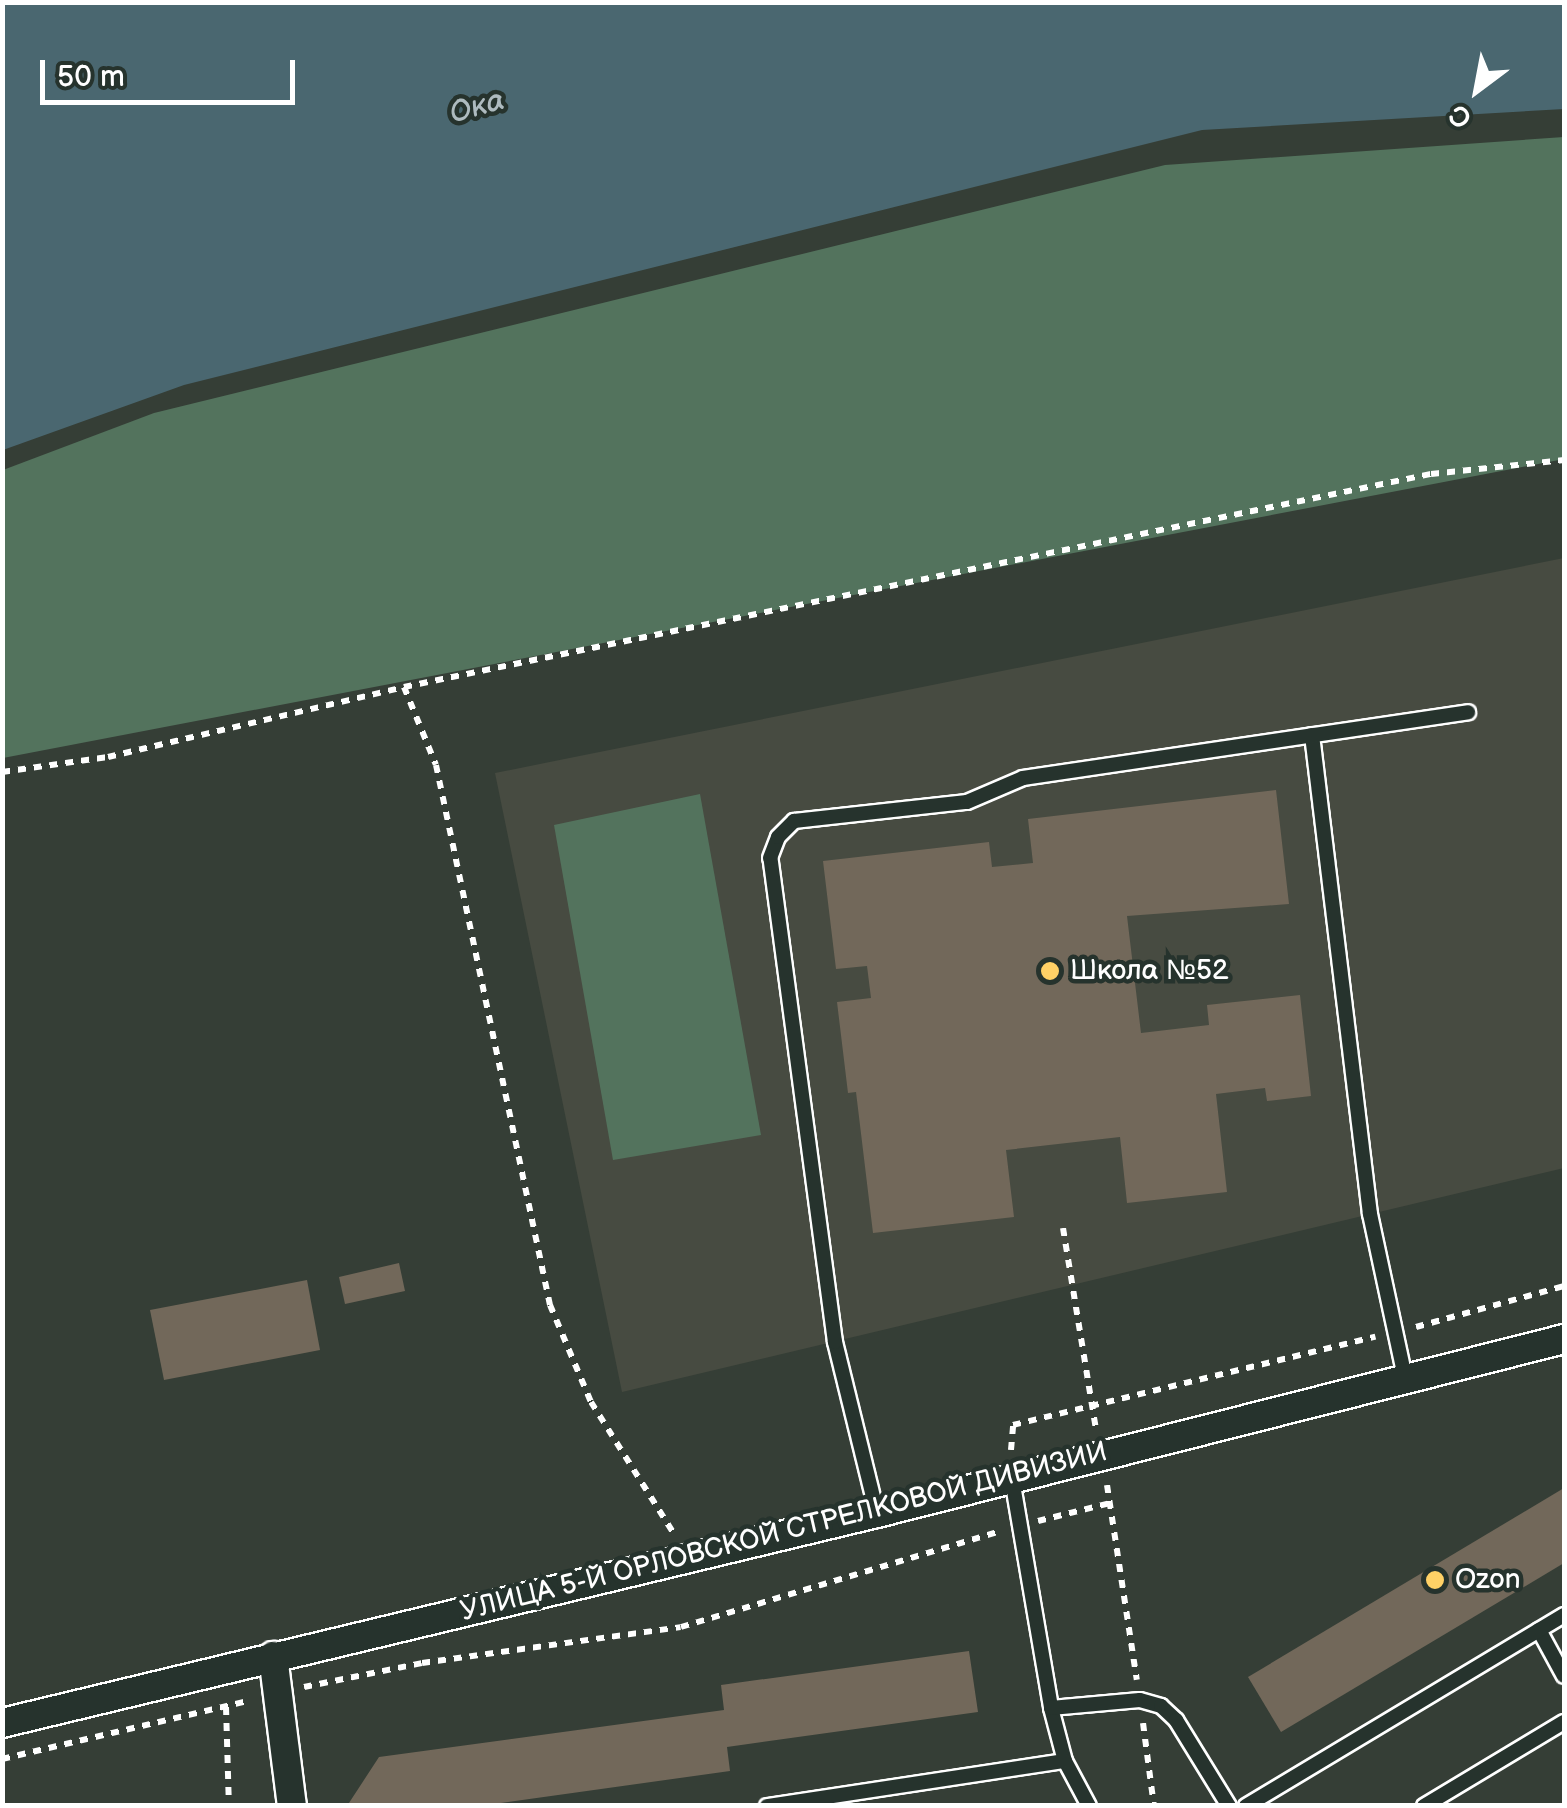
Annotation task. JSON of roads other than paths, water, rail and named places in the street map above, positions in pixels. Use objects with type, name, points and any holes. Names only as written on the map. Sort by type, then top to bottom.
[{"type":"street","name":"УЛИЦА 5-Й ОРЛОВСКОЙ СТРЕЛКОВОЙ ДИВИЗИИ","points":[[2,1722],[877,1513],[1011,1469],[1102,1455],[1564,1338]]},
{"type":"street","points":[[273,1656],[292,1806]]},
{"type":"lane","points":[[877,1513],[835,1342],[770,858],[778,837],[794,821],[967,802],[1023,778],[1468,712]]},
{"type":"lane","points":[[1312,735],[1370,1214],[1405,1377]]},
{"type":"lane","points":[[1011,1469],[1051,1708],[1065,1761],[1089,1806]]},
{"type":"lane","points":[[1246,1806],[1564,1615]]},
{"type":"lane","points":[[1540,1630],[1564,1676]]},
{"type":"lane","points":[[1051,1708],[1140,1700],[1176,1720],[1229,1806]]},
{"type":"lane","points":[[1424,1806],[1564,1722]]},
{"type":"lane","points":[[767,1806],[1065,1761]]},
{"type":"water","name":"Ока","points":[[3,2],[1564,3],[1564,109],[1202,130],[184,385],[3,450]]},
{"type":"place","name":"Школа №52","points":[[1050,971]]},
{"type":"place","name":"Ozon","points":[[1435,1580]]}]
